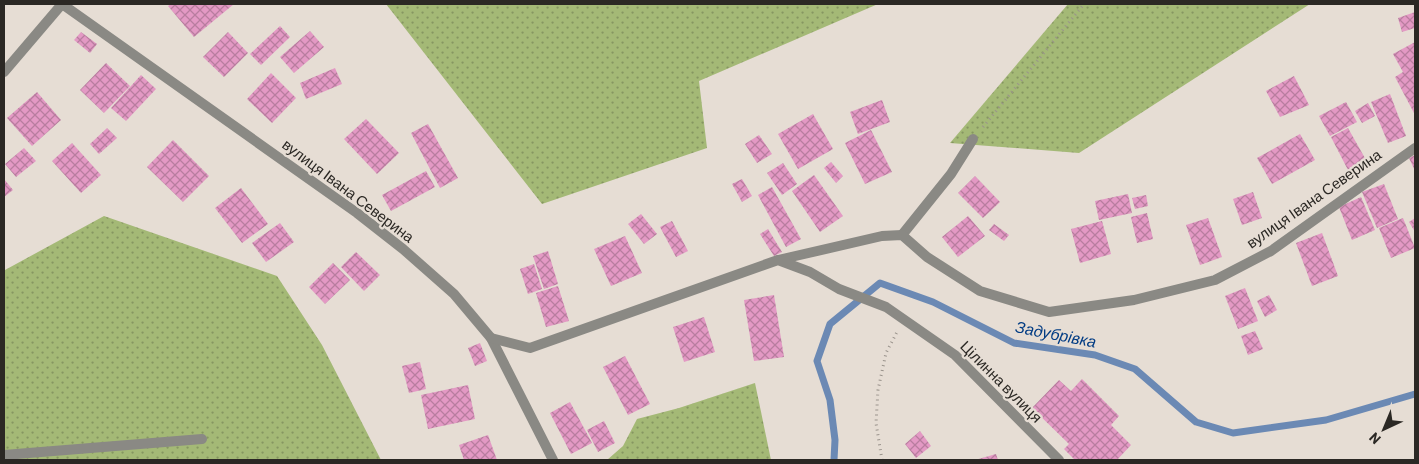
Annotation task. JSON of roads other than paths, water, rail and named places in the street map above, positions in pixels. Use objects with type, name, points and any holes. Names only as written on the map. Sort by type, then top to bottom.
[{"type":"street","points":[[4,72],[62,4]]},
{"type":"street","name":"вулиця Івана Северина","points":[[62,4],[357,213],[403,249],[454,294],[491,338],[552,460]]},
{"type":"street","points":[[491,338],[530,348],[778,260],[882,236],[902,235],[951,174],[973,139]]},
{"type":"street","name":"вулиця Івана Северина","points":[[902,235],[927,257],[980,291],[1048,312],[1134,300],[1215,280],[1271,250],[1415,148]]},
{"type":"street","name":"Цілинна вулиця","points":[[778,260],[810,272],[839,289],[886,308],[955,355],[1059,460]]},
{"type":"street","points":[[4,455],[202,439]]},
{"type":"waterway","name":"Задубрівка","points":[[834,460],[835,440],[830,400],[817,361],[830,324],[880,283],[933,302],[1014,343],[1095,355],[1135,369],[1196,422],[1233,433],[1326,420],[1415,394]]}]
